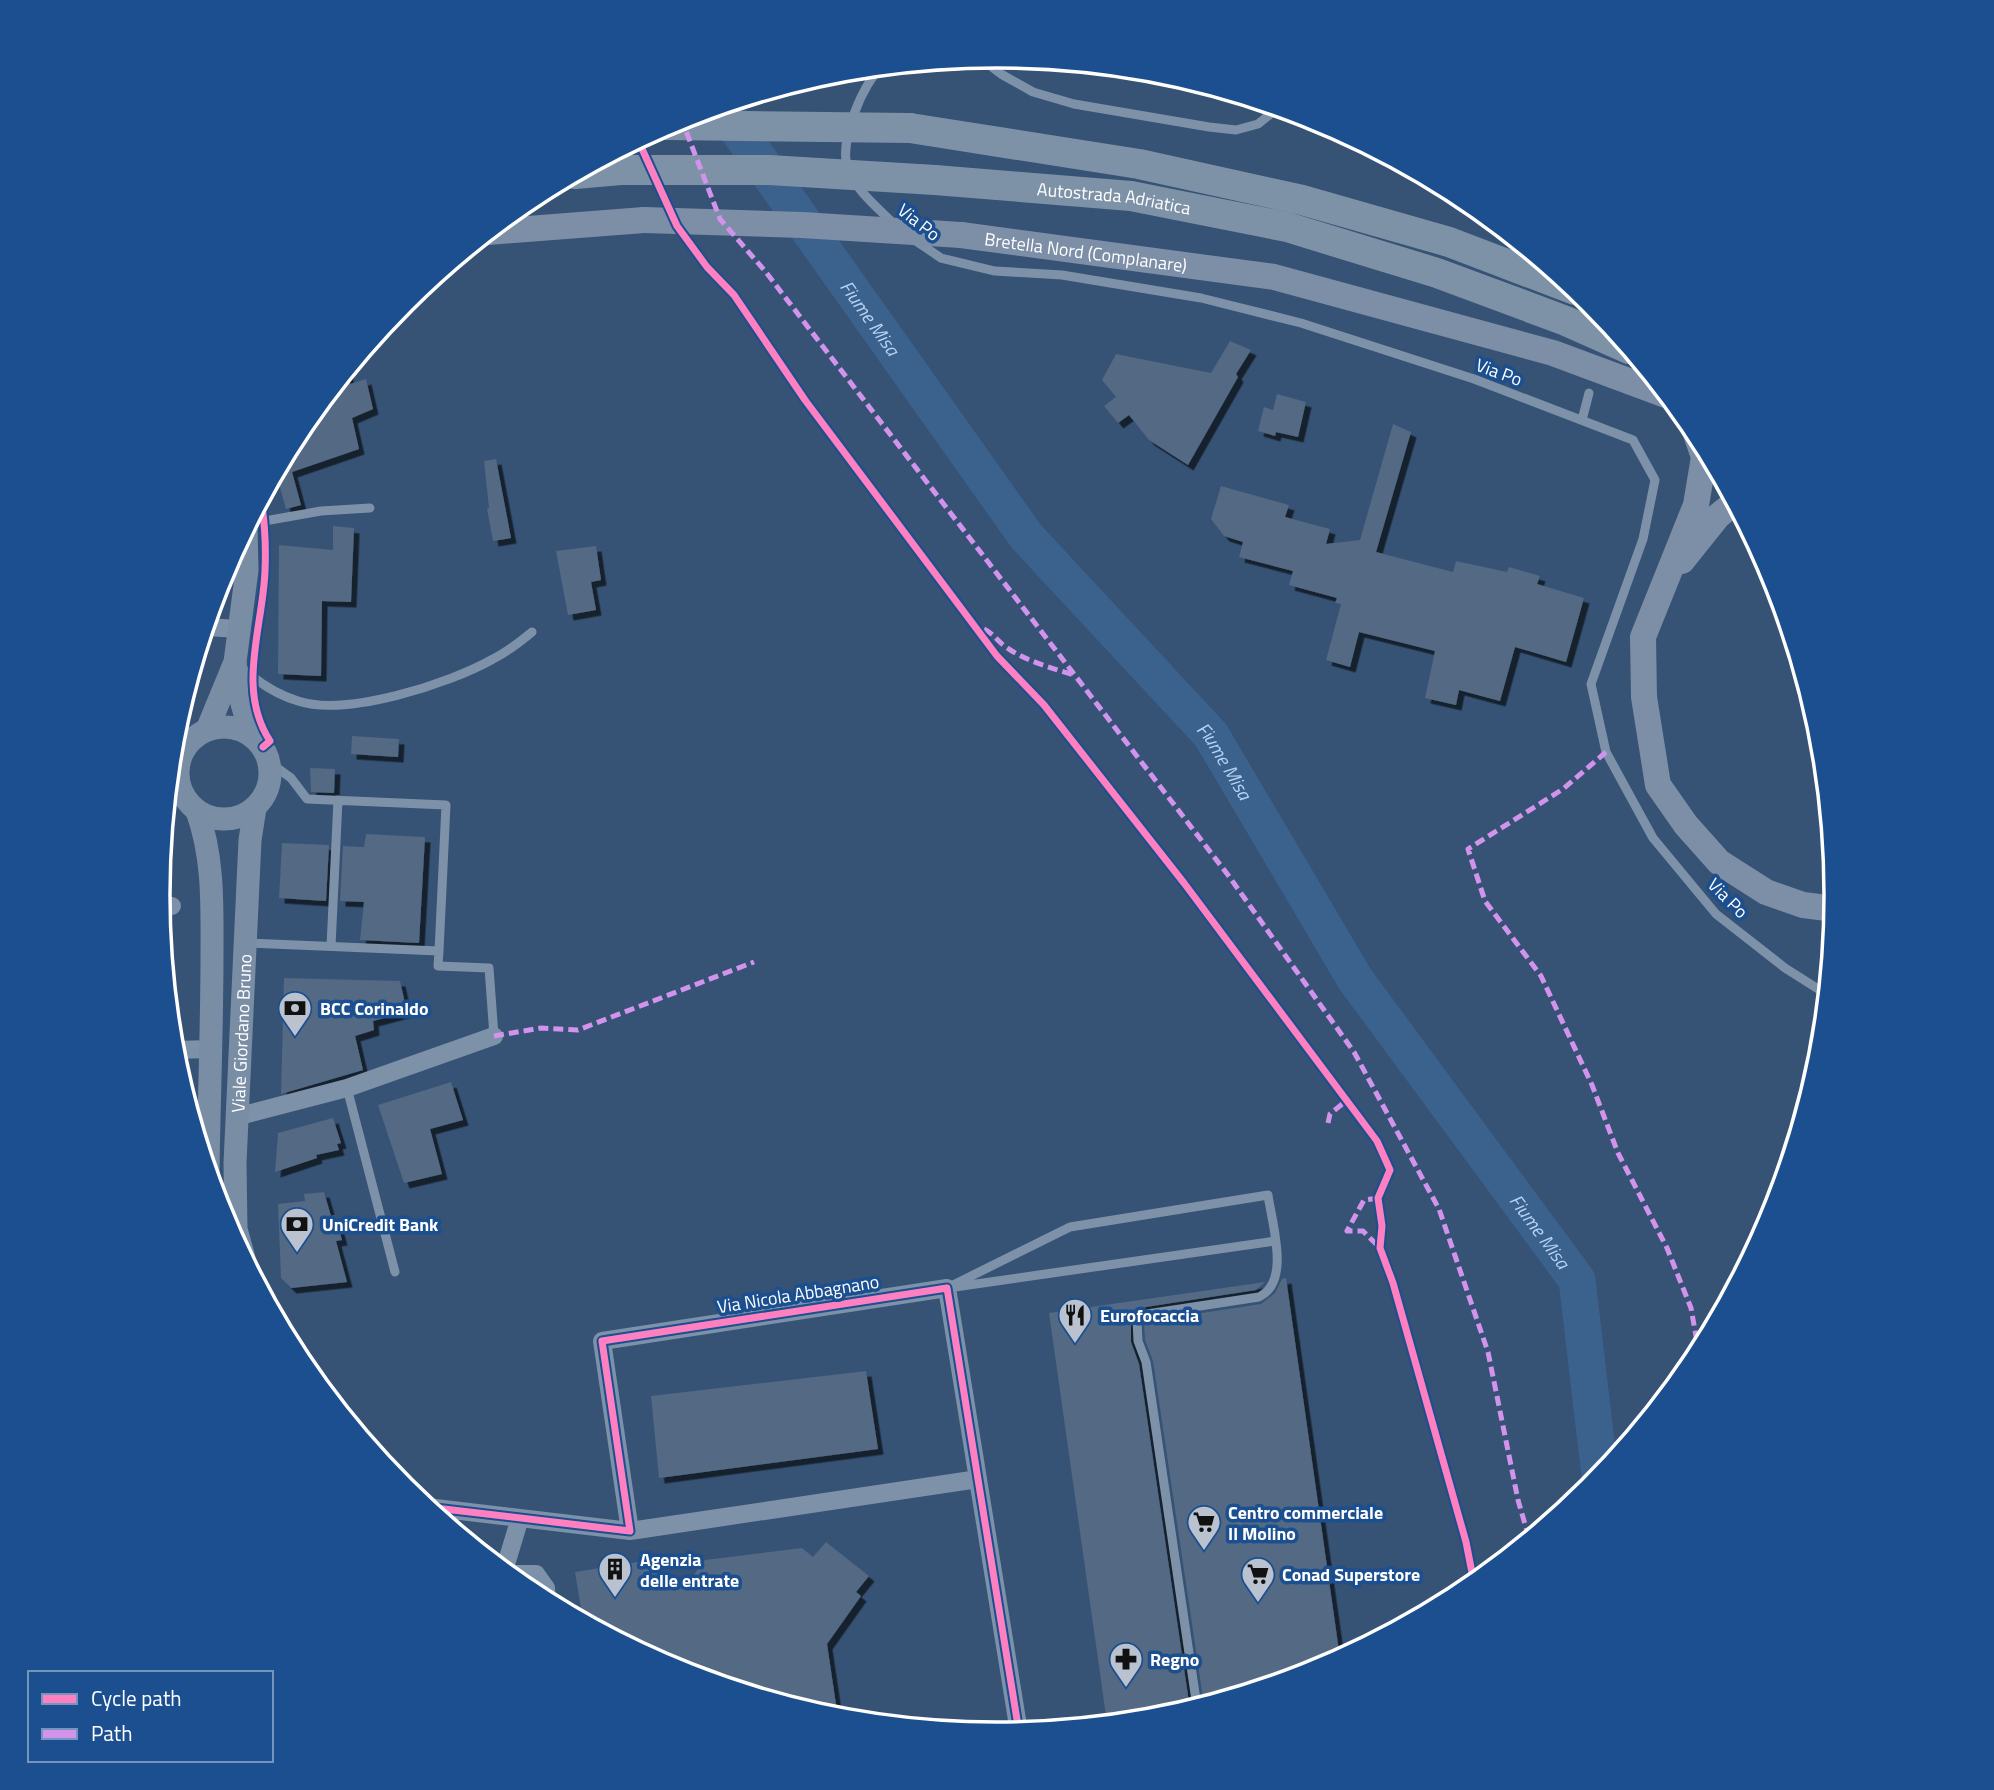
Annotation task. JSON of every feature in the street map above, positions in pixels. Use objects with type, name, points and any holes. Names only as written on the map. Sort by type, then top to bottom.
[{"type":"highway","name":"Autostrada Adriatica","points":[[696,125],[910,128],[1139,164],[1301,200],[1449,242],[1550,280]]},
{"type":"highway","name":"Autostrada Adriatica","points":[[597,172],[769,170],[1131,196],[1287,227],[1437,273],[1566,321],[1610,341]]},
{"type":"main road","name":"Bretella Nord (Complanare)","points":[[506,231],[644,220],[802,225],[961,235],[1274,278],[1553,352],[1650,389]]},
{"type":"main road","points":[[1704,467],[1696,505],[1643,637],[1644,698],[1658,785],[1686,825],[1719,862],[1766,892],[1803,905],[1824,908]]},
{"type":"main road","points":[[1664,585],[1718,516],[1727,509]]},
{"type":"main road","points":[[247,549],[247,570],[235,662],[239,694],[251,735]]},
{"type":"main road","points":[[207,730],[235,662]]},
{"type":"main road","points":[[179,776],[183,798],[212,818],[227,820],[256,808],[269,787],[269,762],[263,747],[251,735],[230,727],[207,730],[184,746]]},
{"type":"main road","name":"Viale Giordano Bruno","points":[[183,798],[206,837],[212,878],[209,1144]]},
{"type":"main road","name":"Viale Giordano Bruno","points":[[235,1215],[236,1117],[250,840],[256,808]]},
{"type":"street","points":[[215,628],[239,629]]},
{"type":"street","points":[[236,1117],[346,1088],[494,1036]]},
{"type":"street","points":[[185,1050],[212,1049]]},
{"type":"street","points":[[947,1288],[1017,1721]]},
{"type":"street","name":"Via Nicola Abbagnano","points":[[630,1531],[602,1341],[947,1288]]},
{"type":"street","points":[[443,1509],[630,1531],[978,1479]]},
{"type":"street","points":[[507,1560],[520,1518]]},
{"type":"street","points":[[527,1574],[536,1574],[543,1585]]},
{"type":"lane","points":[[993,68],[1033,92],[1074,104],[1209,127],[1236,130],[1258,124],[1268,114]]},
{"type":"lane","name":"Via Po","points":[[874,78],[855,111],[848,132],[847,166],[861,190],[897,228],[941,258],[995,271],[1062,275],[1200,299],[1301,323],[1474,379],[1633,440],[1655,480],[1643,540],[1591,684],[1606,752],[1653,838],[1716,914],[1785,968],[1818,989]]},
{"type":"lane","points":[[1582,420],[1589,393]]},
{"type":"lane","points":[[259,524],[321,511],[370,508]]},
{"type":"lane","points":[[235,662],[264,685],[300,702],[325,705],[360,704],[449,678],[492,660],[532,632]]},
{"type":"lane","points":[[269,762],[291,778],[307,799],[446,805],[438,966],[489,968],[494,1036]]},
{"type":"lane","points":[[331,946],[338,800]]},
{"type":"lane","points":[[245,943],[439,951]]},
{"type":"lane","points":[[346,1088],[395,1272]]},
{"type":"lane","points":[[947,1288],[1069,1227],[1268,1195],[1278,1263],[1275,1280],[1267,1294],[1147,1314],[1137,1320],[1138,1341],[1146,1362],[1196,1697]]},
{"type":"lane","points":[[947,1288],[1275,1241]]},
{"type":"building","points":[[1230,341],[1251,350],[1188,465],[1149,440],[1129,415],[1118,423],[1104,406],[1116,397],[1102,380],[1116,354],[1211,373]]},
{"type":"building","points":[[366,379],[373,409],[352,418],[359,449],[292,472],[301,505],[286,509],[279,485],[281,482],[349,382],[350,384]]},
{"type":"building","points":[[1277,394],[1306,402],[1298,437],[1276,432],[1275,436],[1258,431],[1264,407],[1273,410]]},
{"type":"building","points":[[1393,424],[1411,432],[1376,552],[1453,572],[1456,561],[1507,572],[1509,567],[1540,576],[1537,584],[1584,598],[1566,662],[1515,647],[1500,701],[1459,690],[1456,705],[1425,698],[1435,651],[1359,632],[1350,667],[1326,660],[1341,604],[1335,603],[1337,598],[1289,585],[1293,571],[1239,557],[1243,542],[1224,536],[1211,519],[1221,486],[1289,505],[1285,517],[1330,529],[1326,544],[1360,540]]},
{"type":"building","points":[[496,459],[511,538],[493,541],[487,509],[484,461]]},
{"type":"building","points":[[333,526],[354,528],[351,602],[322,601],[321,676],[278,674],[279,545],[333,550]]},
{"type":"building","points":[[596,546],[601,580],[591,582],[596,610],[568,615],[556,551]]},
{"type":"building","points":[[352,736],[399,739],[398,757],[351,754]]},
{"type":"building","points":[[310,768],[335,769],[334,793],[311,792]]},
{"type":"building","points":[[366,834],[425,837],[419,943],[360,940],[364,902],[340,901],[343,846],[364,847]]},
{"type":"building","points":[[282,843],[329,845],[326,901],[279,898]]},
{"type":"building","points":[[284,978],[400,981],[407,1012],[373,1021],[374,1030],[355,1036],[363,1070],[281,1094]]},
{"type":"building","points":[[451,1082],[463,1120],[430,1129],[442,1174],[404,1183],[378,1105]]},
{"type":"building","points":[[333,1118],[341,1143],[337,1144],[339,1150],[316,1155],[317,1158],[275,1172],[278,1133]]},
{"type":"building","points":[[324,1192],[331,1216],[335,1215],[342,1240],[336,1241],[347,1282],[291,1288],[281,1278],[278,1204],[305,1201],[304,1194]]},
{"type":"building","points":[[1286,1278],[1338,1647],[1263,1678],[1203,1696],[1153,1361],[1145,1340],[1144,1324],[1149,1321],[1261,1304],[1275,1293],[1282,1279]]},
{"type":"building","points":[[1265,1282],[1256,1290],[1146,1307],[1131,1317],[1131,1342],[1139,1364],[1189,1699],[1106,1715],[1049,1313]]},
{"type":"building","points":[[866,1371],[878,1449],[659,1478],[651,1396]]},
{"type":"building","points":[[826,1542],[869,1576],[856,1592],[861,1596],[827,1644],[836,1706],[731,1678],[631,1636],[581,1609],[575,1572],[644,1561],[683,1589],[705,1560],[802,1548],[813,1557]]},
{"type":"waterway","name":"Fiume Misa","points":[[726,114],[1026,536],[1211,735],[1355,979],[1577,1280],[1598,1462]]},
{"type":"marked path","points":[[685,129],[720,219],[765,271],[1228,875],[1354,1052],[1439,1209],[1488,1352],[1527,1530]]},
{"type":"marked path","points":[[984,629],[1022,656],[1074,675]]},
{"type":"marked path","points":[[1606,752],[1563,789],[1468,849],[1485,901],[1541,976],[1592,1085],[1618,1153],[1667,1248],[1691,1308],[1696,1335]]},
{"type":"marked path","points":[[494,1036],[541,1028],[578,1030],[754,962]]},
{"type":"marked path","points":[[1328,1123],[1330,1114],[1347,1100]]},
{"type":"marked path","points":[[1378,1198],[1364,1200],[1347,1231],[1363,1231],[1380,1248]]},
{"type":"cycle path","points":[[642,149],[677,226],[707,267],[734,295],[805,400],[997,656],[1044,705],[1184,883],[1377,1141],[1390,1170],[1378,1198],[1382,1226],[1380,1248],[1393,1283],[1466,1542],[1472,1571]]},
{"type":"cycle path","points":[[263,516],[265,571],[253,679],[260,721],[270,741],[263,747]]},
{"type":"cycle path","points":[[443,1509],[630,1531],[602,1341],[947,1288],[1017,1721]]},
{"type":"place","name":"BCC Corinaldo","points":[[295,1038]]},
{"type":"place","name":"UniCredit Bank","points":[[297,1254]]},
{"type":"place","name":"Eurofocaccia","points":[[1075,1345]]},
{"type":"place","name":"Centro commerciale Il Molino","points":[[1204,1552]]},
{"type":"place","name":"Agenzia delle entrate","points":[[615,1599]]},
{"type":"place","name":"Conad Superstore","points":[[1258,1604]]},
{"type":"place","name":"Regno","points":[[1126,1689]]}]
